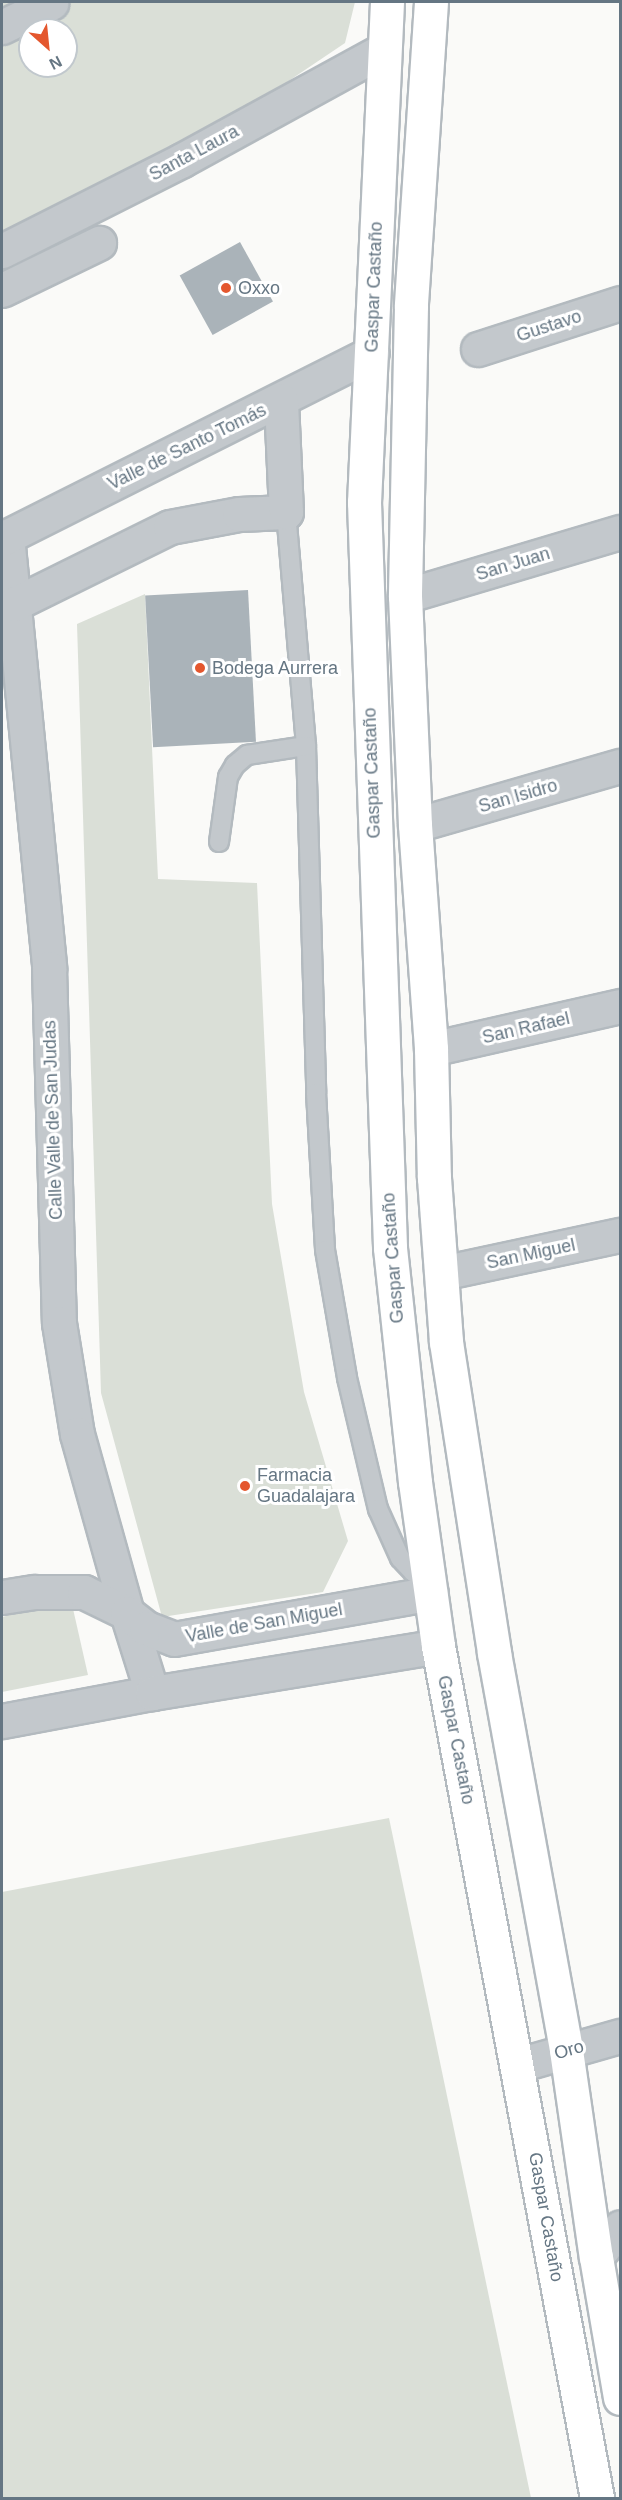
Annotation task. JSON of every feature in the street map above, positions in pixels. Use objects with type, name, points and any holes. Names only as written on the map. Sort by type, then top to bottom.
[{"type":"main road","name":"Gaspar Castaño","points":[[387,2],[364,502],[390,1248],[438,1646],[518,2065],[597,2499]]},
{"type":"main road","name":"Gaspar Castaño","points":[[431,2],[411,306],[405,596],[415,825],[430,1049],[434,1178],[446,1342],[493,1643],[566,2050],[596,2257],[621,2398]]},
{"type":"street","points":[[2,27],[51,3]]},
{"type":"street","name":"Santa Laura","points":[[2,251],[182,160],[383,50]]},
{"type":"street","points":[[2,290],[99,243]]},
{"type":"street","name":"Gustavo","points":[[478,349],[621,303]]},
{"type":"street","name":"Valle de Santo Tomás","points":[[4,538],[372,353]]},
{"type":"street","points":[[14,604],[170,527],[239,514],[286,512],[281,400]]},
{"type":"street","name":"San Juan","points":[[405,596],[621,532]]},
{"type":"street","name":"Calle Valle de San Judas","points":[[4,538],[14,604],[48,968],[59,1323],[77,1434],[152,1693]]},
{"type":"street","name":"San Isidro","points":[[415,825],[621,766]]},
{"type":"street","name":"San Rafael","points":[[430,1049],[621,1006]]},
{"type":"street","name":"San Miguel","points":[[442,1273],[621,1235]]},
{"type":"street","name":"Valle de San Miguel","points":[[2,1597],[35,1592],[84,1592],[127,1613],[146,1628],[174,1639],[430,1587]]},
{"type":"street","points":[[2,1721],[152,1693],[438,1646]]},
{"type":"street","name":"Oro","points":[[518,2065],[621,2036]]},
{"type":"street","points":[[596,2257],[621,2227]]},
{"type":"lane","points":[[286,512],[306,746],[316,1093],[325,1250],[347,1378],[378,1509],[400,1558],[430,1587]]},
{"type":"lane","points":[[219,842],[228,777],[235,765],[248,755],[306,746]]},
{"type":"shaded area","points":[[2,2],[355,2],[345,43],[170,161],[2,246]]},
{"type":"shaded area","points":[[145,594],[158,879],[257,883],[272,1204],[304,1392],[348,1541],[323,1592],[162,1617],[101,1393],[77,624]]},
{"type":"shaded area","points":[[71,1600],[88,1675],[2,1692],[2,1617]]},
{"type":"shaded area","points":[[389,1818],[531,2498],[2,2498],[2,1892]]},
{"type":"building","name":"Oxxo","points":[[240,242],[273,301],[213,335],[180,275]]},
{"type":"building","name":"Bodega Aurrera","points":[[248,590],[256,742],[153,747],[145,595]]},
{"type":"place","name":"Oxxo","points":[[226,288]]},
{"type":"place","name":"Bodega Aurrera","points":[[200,668]]},
{"type":"place","name":"Farmacia Guadalajara","points":[[245,1486]]}]
